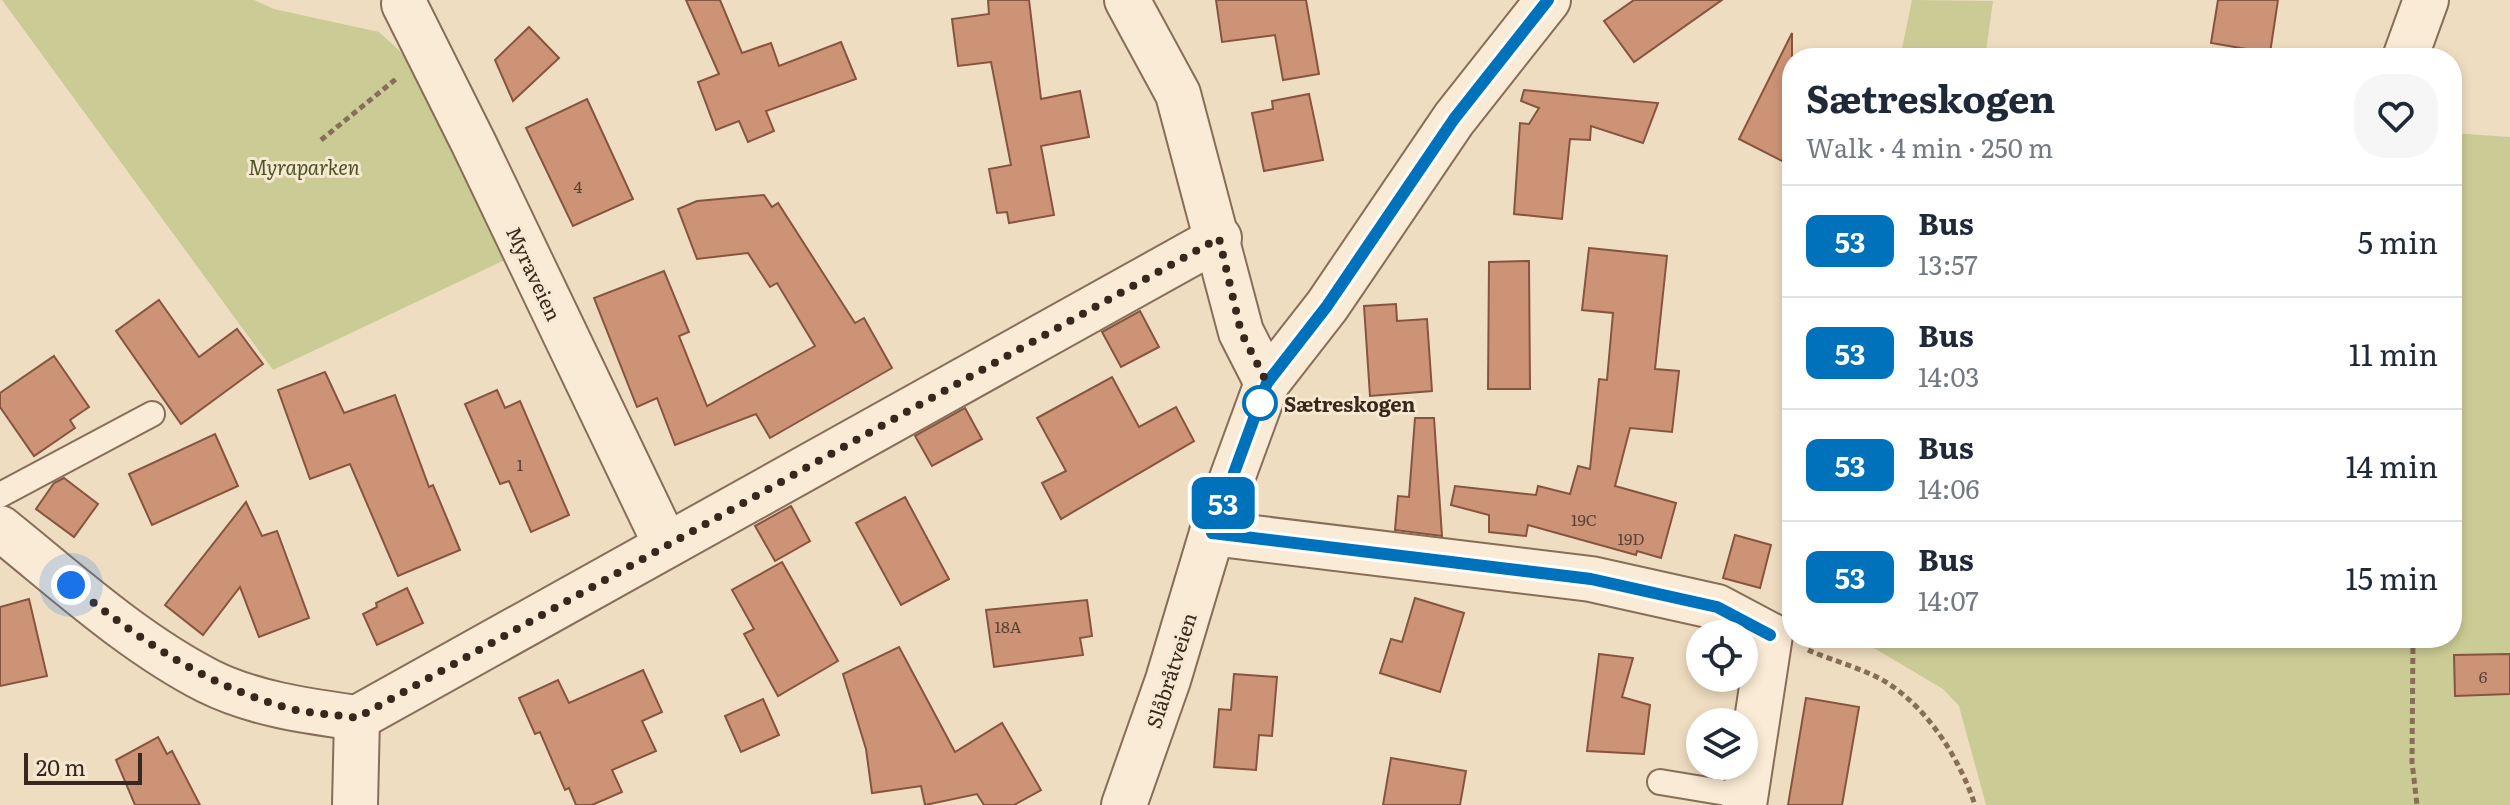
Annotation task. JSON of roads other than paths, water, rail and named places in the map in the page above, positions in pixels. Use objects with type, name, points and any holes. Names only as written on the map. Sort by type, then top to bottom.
[{"type":"street","points":[[1127,0],[1178,94],[1219,238],[1241,332],[1267,383]]},
{"type":"street","name":"Slåbråtveien","points":[[1124,805],[1168,680],[1212,533],[1267,383],[1327,306],[1454,119],[1548,0]]},
{"type":"street","points":[[2409,48],[2426,0]]},
{"type":"street","name":"Myraveien","points":[[396,1],[428,53],[665,543]]},
{"type":"street","points":[[0,528],[95,604],[209,681],[286,708],[357,718],[665,543],[1219,238]]},
{"type":"street","points":[[1212,533],[1591,579],[1717,607],[1770,635],[1744,800]]},
{"type":"street","points":[[355,805],[357,718]]},
{"type":"lane","points":[[0,495],[152,414]]},
{"type":"lane","points":[[1660,782],[1744,800]]},
{"type":"place","name":"Sætreskogen","points":[[1260,403]]},
{"type":"park label","name":"Myraparken","points":[[304,166]]}]
